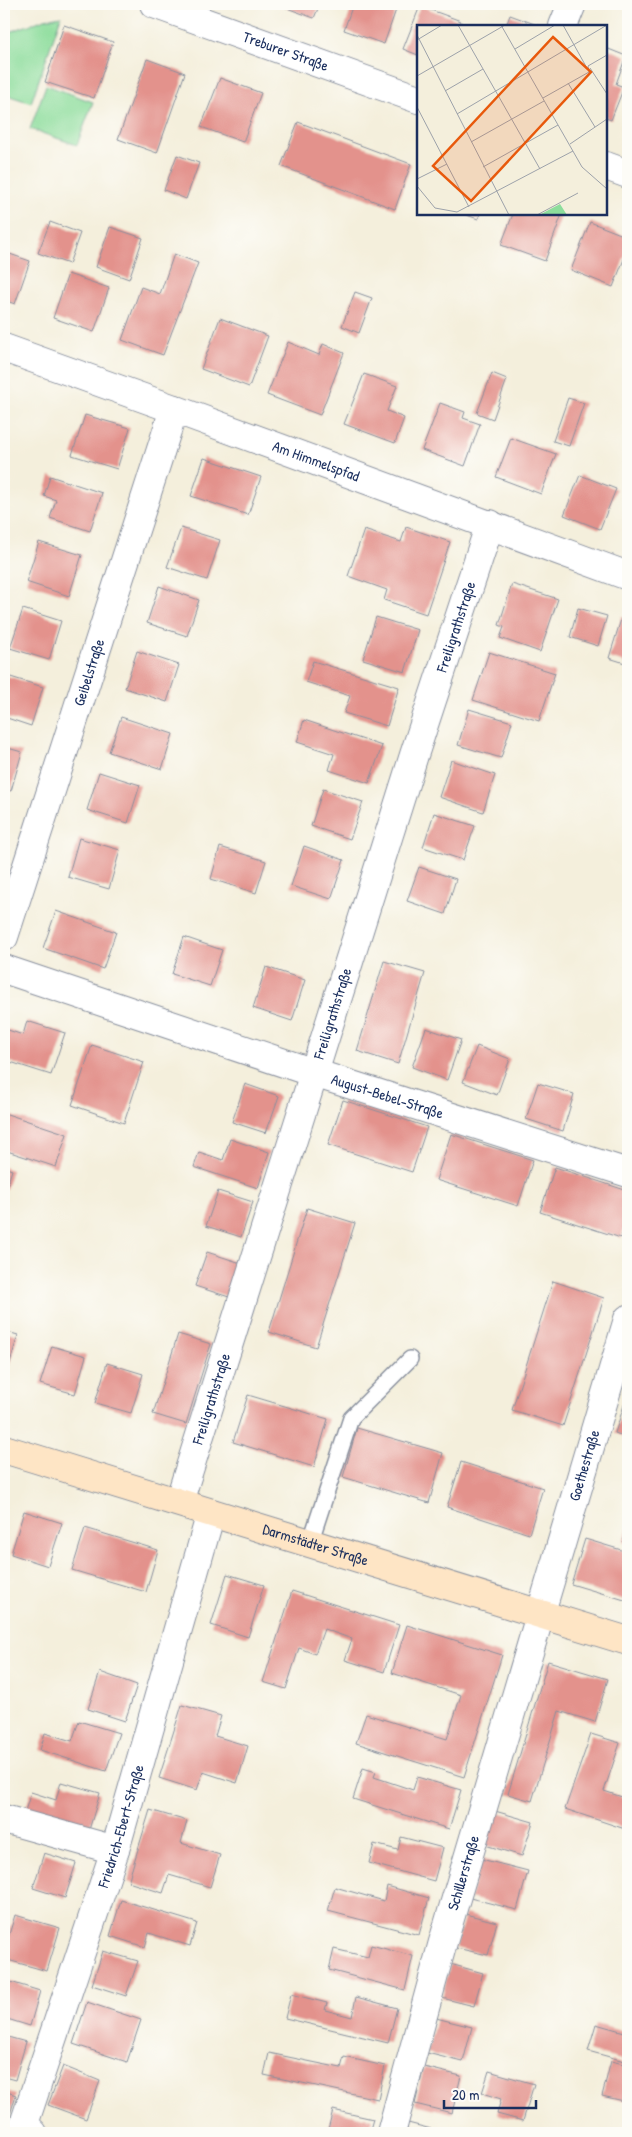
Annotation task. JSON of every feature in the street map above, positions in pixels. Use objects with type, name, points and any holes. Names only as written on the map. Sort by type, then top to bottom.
[{"type":"main road","name":"Darmstädter Straße","points":[[4,1449],[628,1641]]},
{"type":"street","name":"Treburer Straße","points":[[154,4],[417,99]]},
{"type":"street","points":[[563,25],[572,4]]},
{"type":"street","points":[[607,166],[628,174]]},
{"type":"street","name":"Am Himmelspfad","points":[[4,348],[174,408],[628,576]]},
{"type":"street","name":"Geibelstraße","points":[[4,937],[174,408]]},
{"type":"street","name":"Freiligrathstraße","points":[[179,1502],[411,765],[490,524]]},
{"type":"street","name":"August-Bebel-Straße","points":[[4,969],[314,1073],[628,1173]]},
{"type":"street","name":"Goethestraße","points":[[541,1613],[628,1319]]},
{"type":"street","name":"Friedrich-Ebert-Straße","points":[[29,2129],[115,1850],[211,1513]]},
{"type":"street","name":"Schillerstraße","points":[[391,2133],[443,1942],[541,1613]]},
{"type":"street","points":[[4,1819],[115,1850]]},
{"type":"street","points":[[29,2129],[50,2133]]},
{"type":"lane","points":[[310,1543],[351,1418],[410,1359]]},
{"type":"green space","points":[[61,16],[31,103],[4,94],[4,34],[45,19]]},
{"type":"green space","points":[[46,85],[93,102],[77,145],[30,129]]},
{"type":"building","points":[[276,4],[320,4],[314,18]]},
{"type":"building","points":[[353,4],[398,4],[384,44],[344,30]]},
{"type":"building","points":[[420,6],[461,21],[459,25],[417,25],[417,55],[403,49]]},
{"type":"building","points":[[510,15],[537,25],[506,25]]},
{"type":"building","points":[[64,25],[113,42],[94,98],[45,82]]},
{"type":"building","points":[[607,48],[626,56],[616,84],[624,87],[611,120],[607,118]]},
{"type":"building","points":[[147,59],[185,73],[157,153],[118,139]]},
{"type":"building","points":[[220,78],[261,93],[243,142],[201,127]]},
{"type":"building","points":[[298,122],[411,164],[395,209],[281,166]]},
{"type":"building","points":[[177,155],[199,163],[186,199],[164,190]]},
{"type":"building","points":[[467,215],[480,215],[478,219]]},
{"type":"building","points":[[513,215],[562,215],[545,261],[501,245]]},
{"type":"building","points":[[50,222],[80,233],[69,264],[38,253]]},
{"type":"building","points":[[590,222],[628,237],[628,249],[613,287],[571,270]]},
{"type":"building","points":[[110,227],[143,238],[129,279],[96,267]]},
{"type":"building","points":[[4,252],[30,261],[15,304],[4,300]]},
{"type":"building","points":[[174,254],[198,263],[163,355],[122,340],[141,287],[160,294]]},
{"type":"building","points":[[68,274],[109,288],[94,332],[53,318]]},
{"type":"building","points":[[355,292],[372,298],[359,333],[342,326]]},
{"type":"building","points":[[220,318],[268,336],[249,387],[201,369]]},
{"type":"building","points":[[288,342],[319,355],[323,344],[344,353],[320,415],[267,395]]},
{"type":"building","points":[[492,373],[507,379],[493,419],[477,413]]},
{"type":"building","points":[[364,374],[397,386],[387,411],[404,418],[395,443],[344,424]]},
{"type":"building","points":[[568,398],[584,403],[569,446],[553,441]]},
{"type":"building","points":[[440,403],[465,412],[463,418],[480,424],[465,466],[422,450]]},
{"type":"building","points":[[85,415],[130,428],[117,469],[72,455]]},
{"type":"building","points":[[511,438],[556,454],[541,494],[496,477]]},
{"type":"building","points":[[204,458],[261,477],[248,515],[191,496]]},
{"type":"building","points":[[580,475],[616,489],[600,529],[564,515]]},
{"type":"building","points":[[50,476],[102,493],[90,531],[50,518],[56,500],[44,496]]},
{"type":"building","points":[[406,527],[450,542],[426,614],[384,600],[387,590],[348,576],[364,530],[401,542]]},
{"type":"building","points":[[181,528],[220,540],[207,580],[167,567]]},
{"type":"building","points":[[39,542],[82,555],[69,596],[26,582]]},
{"type":"building","points":[[512,584],[558,599],[540,652],[500,638],[504,627],[499,625]]},
{"type":"building","points":[[159,586],[199,600],[187,636],[147,623]]},
{"type":"building","points":[[578,608],[607,616],[598,646],[570,637]]},
{"type":"building","points":[[23,609],[61,621],[49,660],[10,648]]},
{"type":"building","points":[[622,616],[628,618],[628,664],[609,658]]},
{"type":"building","points":[[376,617],[418,630],[405,672],[363,659]]},
{"type":"building","points":[[137,651],[179,665],[167,702],[125,688]]},
{"type":"building","points":[[489,652],[555,673],[539,721],[473,700]]},
{"type":"building","points":[[313,661],[399,687],[387,726],[344,713],[350,696],[306,682]]},
{"type":"building","points":[[4,675],[43,687],[31,726],[4,717]]},
{"type":"building","points":[[469,709],[512,722],[501,758],[458,745]]},
{"type":"building","points":[[121,717],[173,734],[162,769],[109,752]]},
{"type":"building","points":[[304,720],[382,746],[369,783],[329,770],[334,754],[297,742]]},
{"type":"building","points":[[4,747],[22,752],[11,791],[4,789]]},
{"type":"building","points":[[451,760],[495,775],[483,812],[439,797]]},
{"type":"building","points":[[99,772],[140,785],[128,823],[87,810]]},
{"type":"building","points":[[323,789],[363,802],[350,839],[311,826]]},
{"type":"building","points":[[434,813],[475,826],[463,860],[423,847]]},
{"type":"building","points":[[79,838],[120,850],[109,889],[68,877]]},
{"type":"building","points":[[304,846],[344,860],[331,899],[291,886]]},
{"type":"building","points":[[220,847],[266,861],[256,893],[211,879]]},
{"type":"building","points":[[419,867],[456,879],[445,914],[407,901]]},
{"type":"building","points":[[56,911],[116,932],[103,969],[43,948]]},
{"type":"building","points":[[184,937],[222,950],[210,986],[172,974]]},
{"type":"building","points":[[384,961],[425,973],[398,1064],[357,1051]]},
{"type":"building","points":[[266,967],[305,980],[292,1021],[253,1008]]},
{"type":"building","points":[[27,1021],[65,1033],[51,1075],[4,1060],[5,1029],[23,1035]]},
{"type":"building","points":[[426,1028],[461,1040],[447,1080],[412,1067]]},
{"type":"building","points":[[92,1045],[144,1062],[124,1123],[72,1105]]},
{"type":"building","points":[[477,1046],[510,1059],[497,1095],[463,1082]]},
{"type":"building","points":[[538,1083],[574,1094],[563,1131],[526,1119]]},
{"type":"building","points":[[245,1084],[279,1096],[266,1133],[232,1122]]},
{"type":"building","points":[[343,1100],[427,1127],[412,1172],[328,1145]]},
{"type":"building","points":[[4,1113],[67,1134],[56,1167],[4,1150]]},
{"type":"building","points":[[451,1134],[533,1160],[518,1206],[436,1180]]},
{"type":"building","points":[[230,1139],[269,1152],[258,1188],[194,1167],[199,1152],[223,1160]]},
{"type":"building","points":[[4,1167],[12,1170],[4,1195]]},
{"type":"building","points":[[555,1167],[628,1191],[628,1217],[621,1238],[540,1212]]},
{"type":"building","points":[[218,1191],[253,1202],[241,1237],[206,1226]]},
{"type":"building","points":[[307,1208],[355,1223],[316,1347],[269,1332]]},
{"type":"building","points":[[207,1252],[241,1263],[229,1297],[195,1286]]},
{"type":"building","points":[[553,1281],[604,1298],[563,1426],[512,1410]]},
{"type":"building","points":[[4,1331],[18,1335],[7,1373],[4,1372]]},
{"type":"building","points":[[178,1334],[211,1344],[186,1424],[153,1414]]},
{"type":"building","points":[[52,1346],[86,1356],[75,1394],[40,1384]]},
{"type":"building","points":[[107,1363],[143,1374],[131,1413],[95,1403]]},
{"type":"building","points":[[628,1393],[628,1438],[615,1433]]},
{"type":"building","points":[[248,1395],[328,1419],[314,1467],[233,1442]]},
{"type":"building","points":[[357,1428],[443,1453],[429,1503],[343,1477]]},
{"type":"building","points":[[461,1462],[543,1488],[529,1534],[447,1507]]},
{"type":"building","points":[[24,1511],[62,1523],[48,1566],[11,1554]]},
{"type":"building","points":[[85,1528],[158,1550],[146,1592],[72,1570]]},
{"type":"building","points":[[628,1528],[628,1544],[623,1542]]},
{"type":"building","points":[[585,1539],[628,1552],[628,1601],[571,1584]]},
{"type":"building","points":[[227,1574],[264,1585],[248,1637],[211,1625]]},
{"type":"building","points":[[292,1591],[399,1625],[384,1672],[345,1660],[352,1639],[324,1629],[315,1654],[299,1648],[286,1689],[263,1682]]},
{"type":"building","points":[[407,1625],[502,1655],[464,1777],[356,1743],[366,1714],[447,1739],[461,1695],[392,1673]]},
{"type":"building","points":[[548,1661],[608,1679],[595,1722],[559,1711],[532,1801],[508,1794]]},
{"type":"building","points":[[100,1672],[137,1685],[125,1721],[88,1709]]},
{"type":"building","points":[[182,1705],[221,1716],[215,1736],[248,1746],[237,1783],[203,1772],[197,1790],[159,1778]]},
{"type":"building","points":[[79,1721],[119,1733],[106,1771],[40,1750],[45,1733],[72,1741]]},
{"type":"building","points":[[591,1734],[620,1743],[604,1791],[628,1799],[628,1830],[565,1809]]},
{"type":"building","points":[[363,1768],[376,1772],[374,1777],[413,1790],[417,1777],[461,1790],[449,1829],[353,1799]]},
{"type":"building","points":[[61,1782],[100,1793],[89,1830],[25,1811],[31,1792],[56,1800]]},
{"type":"building","points":[[150,1810],[187,1821],[181,1843],[220,1855],[210,1887],[169,1875],[163,1893],[128,1882]]},
{"type":"building","points":[[495,1811],[533,1822],[522,1856],[485,1845]]},
{"type":"building","points":[[401,1837],[443,1848],[434,1881],[369,1863],[374,1844],[398,1850]]},
{"type":"building","points":[[44,1853],[76,1863],[65,1898],[33,1888]]},
{"type":"building","points":[[481,1859],[528,1871],[517,1910],[470,1898]]},
{"type":"building","points":[[387,1886],[429,1898],[419,1935],[328,1911],[335,1887],[384,1901]]},
{"type":"building","points":[[121,1900],[197,1923],[190,1946],[149,1933],[145,1947],[110,1936]]},
{"type":"building","points":[[465,1914],[497,1922],[488,1955],[456,1948]]},
{"type":"building","points":[[15,1915],[60,1928],[47,1971],[4,1959],[4,1937],[8,1938]]},
{"type":"building","points":[[371,1945],[413,1956],[405,1990],[329,1970],[334,1949],[368,1957]]},
{"type":"building","points":[[103,1951],[138,1961],[126,1996],[92,1985]]},
{"type":"building","points":[[450,1964],[483,1973],[474,2006],[442,1998]]},
{"type":"building","points":[[4,1980],[40,1991],[30,2026],[4,2018]]},
{"type":"building","points":[[291,1994],[327,2003],[325,2010],[352,2017],[356,1997],[397,2008],[388,2043],[285,2018]]},
{"type":"building","points":[[87,2002],[141,2020],[127,2062],[73,2044]]},
{"type":"building","points":[[436,2018],[472,2027],[463,2062],[427,2053]]},
{"type":"building","points":[[596,2024],[628,2033],[628,2062],[588,2051]]},
{"type":"building","points":[[4,2036],[26,2042],[15,2080],[4,2077]]},
{"type":"building","points":[[269,2053],[341,2068],[344,2057],[385,2066],[378,2099],[264,2075]]},
{"type":"building","points":[[611,2061],[628,2065],[628,2102],[602,2096]]},
{"type":"building","points":[[63,2066],[100,2081],[86,2119],[48,2105]]},
{"type":"building","points":[[424,2067],[461,2076],[452,2113],[415,2104]]},
{"type":"building","points":[[489,2071],[534,2084],[523,2121],[497,2114],[501,2099],[482,2093]]},
{"type":"building","points":[[4,2091],[16,2095],[4,2133]]},
{"type":"building","points":[[333,2110],[373,2119],[369,2133],[327,2133]]},
{"type":"building","points":[[408,2123],[447,2133],[406,2133]]}]
